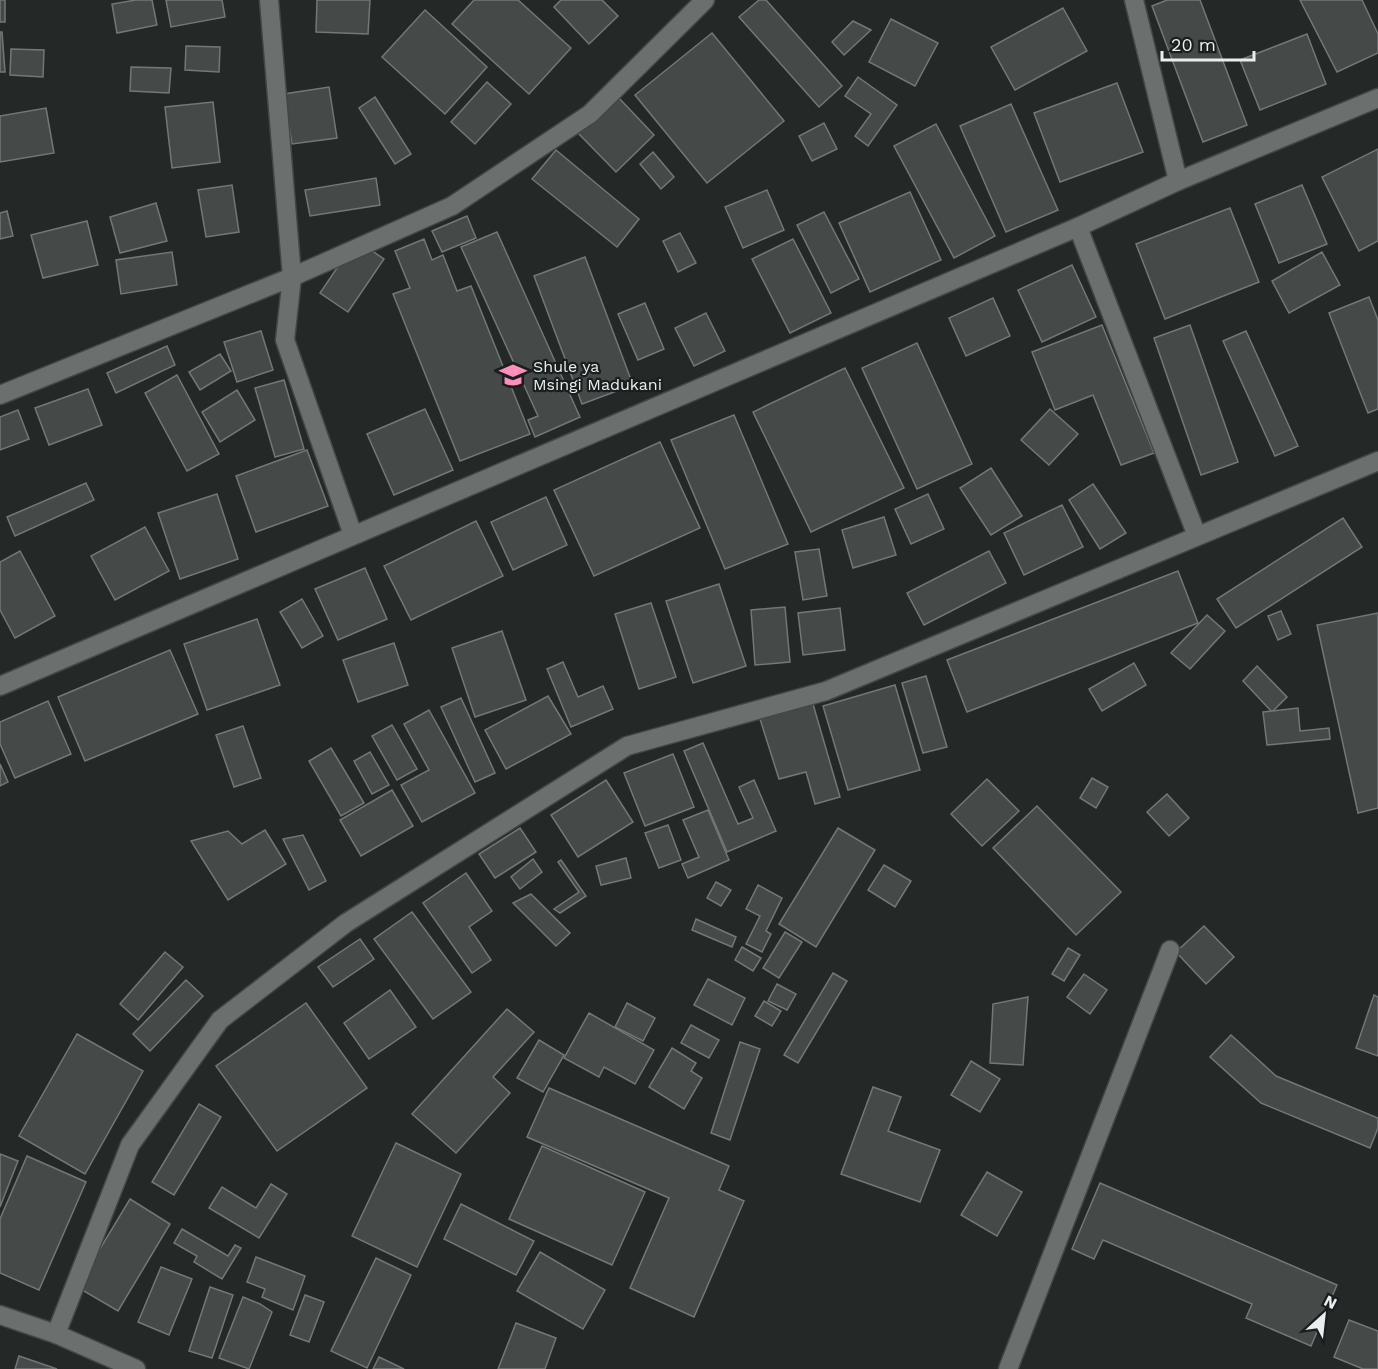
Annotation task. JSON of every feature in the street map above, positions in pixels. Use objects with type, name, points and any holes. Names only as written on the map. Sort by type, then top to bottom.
[{"type":"street","points":[[269,0],[292,277],[285,340],[352,535]]},
{"type":"street","points":[[0,395],[292,277],[452,206],[590,114],[705,0]]},
{"type":"street","points":[[1134,0],[1178,181]]},
{"type":"street","points":[[0,686],[1078,227],[1178,181],[1378,98]]},
{"type":"street","points":[[1078,227],[1197,536]]},
{"type":"street","points":[[56,1334],[130,1145],[220,1020],[346,923],[627,746],[826,691],[1378,461]]},
{"type":"street","points":[[1008,1369],[1170,950]]},
{"type":"street","points":[[0,1315],[56,1334],[136,1369]]},
{"type":"building","points":[[0,0],[5,0],[5,22],[0,22]]},
{"type":"building","points":[[152,0],[157,25],[117,33],[112,4]]},
{"type":"building","points":[[166,0],[222,0],[225,17],[171,27]]},
{"type":"building","points":[[317,0],[370,0],[368,34],[316,32]]},
{"type":"building","points":[[474,0],[518,0],[571,48],[529,94],[452,24]]},
{"type":"building","points":[[561,0],[602,0],[618,16],[589,44],[554,7]]},
{"type":"building","points":[[759,0],[766,0],[842,86],[819,107],[739,17]]},
{"type":"building","points":[[1167,0],[1200,0],[1247,125],[1203,142],[1152,6]]},
{"type":"building","points":[[1300,0],[1362,0],[1378,34],[1378,53],[1337,72]]},
{"type":"building","points":[[1063,8],[1087,51],[1015,90],[991,47]]},
{"type":"building","points":[[425,10],[487,67],[445,114],[382,57]]},
{"type":"building","points":[[891,19],[938,43],[915,86],[869,62]]},
{"type":"building","points":[[853,21],[871,30],[844,55],[832,42]]},
{"type":"building","points":[[0,32],[2,32],[5,72],[0,72]]},
{"type":"building","points":[[712,33],[784,121],[707,183],[635,95]]},
{"type":"building","points":[[1307,34],[1326,84],[1260,110],[1240,60]]},
{"type":"building","points":[[186,46],[220,47],[219,72],[185,70]]},
{"type":"building","points":[[11,49],[44,50],[43,77],[10,75]]},
{"type":"building","points":[[131,67],[171,68],[169,93],[130,91]]},
{"type":"building","points":[[858,77],[897,105],[868,146],[855,136],[871,114],[845,96]]},
{"type":"building","points":[[487,82],[511,104],[475,144],[451,122]]},
{"type":"building","points":[[1117,83],[1143,152],[1060,182],[1034,113]]},
{"type":"building","points":[[329,87],[337,138],[292,144],[284,94]]},
{"type":"building","points":[[617,96],[654,135],[616,172],[578,133]]},
{"type":"building","points":[[375,97],[411,154],[395,164],[359,108]]},
{"type":"building","points":[[213,102],[220,162],[172,168],[165,107]]},
{"type":"building","points":[[1011,104],[1058,210],[1006,232],[960,126]]},
{"type":"building","points":[[46,108],[54,153],[0,162],[0,116]]},
{"type":"building","points":[[824,123],[837,149],[812,161],[799,136]]},
{"type":"building","points":[[936,124],[995,236],[954,258],[894,146]]},
{"type":"building","points":[[1378,149],[1378,241],[1359,251],[1322,177]]},
{"type":"building","points":[[556,150],[639,219],[617,247],[532,179]]},
{"type":"building","points":[[653,152],[674,177],[661,189],[640,164]]},
{"type":"building","points":[[376,178],[380,205],[310,216],[305,190]]},
{"type":"building","points":[[232,185],[239,232],[206,237],[198,190]]},
{"type":"building","points":[[1302,185],[1327,244],[1279,263],[1255,204]]},
{"type":"building","points":[[767,190],[784,230],[743,248],[725,207]]},
{"type":"building","points":[[910,192],[941,260],[870,292],[839,223]]},
{"type":"building","points":[[156,203],[167,241],[120,253],[110,217]]},
{"type":"building","points":[[1230,208],[1259,282],[1165,319],[1136,244]]},
{"type":"building","points":[[7,211],[13,236],[0,239],[0,213]]},
{"type":"building","points":[[824,212],[859,279],[831,293],[797,225]]},
{"type":"building","points":[[467,216],[476,238],[442,252],[432,231]]},
{"type":"building","points":[[87,221],[98,265],[43,278],[31,235]]},
{"type":"building","points":[[497,232],[580,417],[535,437],[528,420],[538,416],[461,247]]},
{"type":"building","points":[[680,233],[696,263],[678,272],[663,241]]},
{"type":"building","points":[[424,239],[432,260],[443,255],[457,291],[471,286],[530,434],[460,461],[393,294],[410,288],[395,251]]},
{"type":"building","points":[[793,239],[831,313],[790,333],[752,259]]},
{"type":"building","points":[[356,240],[384,259],[348,312],[320,293]]},
{"type":"building","points":[[172,252],[177,285],[121,294],[116,260]]},
{"type":"building","points":[[1322,252],[1340,285],[1289,313],[1272,281]]},
{"type":"building","points":[[585,257],[633,385],[582,404],[534,276]]},
{"type":"building","points":[[1072,265],[1096,317],[1042,342],[1018,290]]},
{"type":"building","points":[[1369,297],[1378,320],[1378,409],[1368,413],[1329,313]]},
{"type":"building","points":[[993,298],[1010,336],[966,356],[949,318]]},
{"type":"building","points":[[645,303],[664,349],[638,360],[618,314]]},
{"type":"building","points":[[706,313],[725,351],[694,366],[675,328]]},
{"type":"building","points":[[1102,325],[1154,453],[1121,465],[1093,395],[1055,410],[1032,352]]},
{"type":"building","points":[[1190,325],[1238,462],[1201,475],[1154,338]]},
{"type":"building","points":[[261,331],[273,370],[237,382],[224,342]]},
{"type":"building","points":[[1246,331],[1298,446],[1275,456],[1223,341]]},
{"type":"building","points":[[917,343],[972,464],[917,489],[862,368]]},
{"type":"building","points":[[167,346],[175,365],[116,393],[107,373]]},
{"type":"building","points":[[220,354],[231,371],[200,390],[189,372]]},
{"type":"building","points":[[845,368],[904,488],[811,532],[753,412]]},
{"type":"building","points":[[177,375],[219,454],[187,471],[145,393]]},
{"type":"building","points":[[284,380],[304,449],[275,457],[255,388]]},
{"type":"building","points":[[88,389],[102,425],[49,445],[35,408]]},
{"type":"building","points":[[237,390],[255,420],[220,442],[202,412]]},
{"type":"building","points":[[425,409],[453,470],[394,495],[367,434]]},
{"type":"building","points":[[1050,409],[1078,434],[1049,465],[1021,440]]},
{"type":"building","points":[[18,410],[29,439],[0,450],[0,417]]},
{"type":"building","points":[[734,415],[788,544],[725,569],[671,440]]},
{"type":"building","points":[[660,442],[700,528],[594,576],[554,490]]},
{"type":"building","points":[[307,450],[328,506],[256,532],[236,476]]},
{"type":"building","points":[[991,468],[1022,516],[991,535],[960,488]]},
{"type":"building","points":[[86,483],[94,500],[15,536],[7,517]]},
{"type":"building","points":[[1093,484],[1126,533],[1100,549],[1069,500]]},
{"type":"building","points":[[217,494],[238,559],[180,579],[158,513]]},
{"type":"building","points":[[928,494],[944,529],[911,544],[895,509]]},
{"type":"building","points":[[546,497],[567,545],[513,570],[491,522]]},
{"type":"building","points":[[1062,505],[1083,547],[1024,575],[1004,533]]},
{"type":"building","points":[[884,517],[896,555],[853,568],[842,530]]},
{"type":"building","points":[[1343,518],[1362,547],[1236,628],[1217,599]]},
{"type":"building","points":[[476,521],[503,576],[411,620],[384,566]]},
{"type":"building","points":[[145,527],[169,571],[115,600],[91,556]]},
{"type":"building","points":[[819,549],[827,596],[803,600],[795,552]]},
{"type":"building","points":[[20,551],[55,616],[15,638],[0,610],[0,562]]},
{"type":"building","points":[[989,551],[1006,583],[924,625],[907,593]]},
{"type":"building","points":[[365,568],[387,619],[338,640],[315,589]]},
{"type":"building","points":[[1178,571],[1198,623],[967,712],[947,660]]},
{"type":"building","points":[[719,584],[746,666],[693,683],[666,601]]},
{"type":"building","points":[[302,599],[323,636],[302,648],[280,612]]},
{"type":"building","points":[[651,603],[676,677],[639,689],[615,614]]},
{"type":"building","points":[[785,607],[790,662],[755,665],[751,610]]},
{"type":"building","points":[[840,608],[845,650],[803,655],[798,613]]},
{"type":"building","points":[[1281,611],[1291,634],[1278,640],[1268,616]]},
{"type":"building","points":[[1378,613],[1378,808],[1358,813],[1317,625]]},
{"type":"building","points":[[1207,615],[1225,631],[1190,669],[1171,653]]},
{"type":"building","points":[[257,619],[280,685],[207,710],[184,644]]},
{"type":"building","points":[[502,631],[526,700],[475,717],[452,648]]},
{"type":"building","points":[[394,643],[408,685],[358,702],[343,660]]},
{"type":"building","points":[[170,650],[198,714],[85,761],[58,697]]},
{"type":"building","points":[[563,662],[578,697],[603,686],[613,709],[571,727],[547,669]]},
{"type":"building","points":[[1134,663],[1146,685],[1102,711],[1089,689]]},
{"type":"building","points":[[1257,666],[1287,697],[1272,712],[1243,681]]},
{"type":"building","points":[[926,676],[947,747],[923,753],[902,683]]},
{"type":"building","points":[[895,685],[920,770],[848,790],[823,706]]},
{"type":"building","points":[[548,696],[571,734],[506,769],[485,730]]},
{"type":"building","points":[[461,698],[495,773],[475,782],[441,707]]},
{"type":"building","points":[[48,701],[71,754],[15,778],[0,744],[0,722]]},
{"type":"building","points":[[813,704],[840,797],[815,804],[806,772],[779,779],[760,719]]},
{"type":"building","points":[[1298,708],[1300,731],[1329,728],[1330,739],[1267,745],[1263,712]]},
{"type":"building","points":[[429,710],[475,793],[422,822],[401,785],[429,770],[404,724]]},
{"type":"building","points":[[392,725],[417,769],[397,780],[372,736]]},
{"type":"building","points":[[243,726],[261,778],[234,787],[216,735]]},
{"type":"building","points":[[703,743],[738,824],[753,818],[739,787],[754,780],[776,831],[727,852],[684,751]]},
{"type":"building","points":[[331,748],[364,803],[341,816],[309,761]]},
{"type":"building","points":[[370,752],[389,785],[372,794],[354,761]]},
{"type":"building","points":[[673,754],[694,807],[645,826],[624,773]]},
{"type":"building","points":[[0,764],[8,782],[0,786]]},
{"type":"building","points":[[1092,778],[1108,787],[1096,808],[1080,798]]},
{"type":"building","points":[[987,779],[1019,811],[982,846],[951,814]]},
{"type":"building","points":[[606,780],[633,822],[578,857],[551,815]]},
{"type":"building","points":[[392,790],[413,826],[361,856],[340,820]]},
{"type":"building","points":[[1167,794],[1189,818],[1169,836],[1147,812]]},
{"type":"building","points":[[1037,806],[1121,892],[1076,935],[993,848]]},
{"type":"building","points":[[708,810],[729,860],[688,878],[682,864],[699,857],[683,820]]},
{"type":"building","points":[[668,825],[681,860],[659,868],[645,833]]},
{"type":"building","points":[[520,828],[536,852],[495,878],[479,854]]},
{"type":"building","points":[[838,828],[875,850],[816,947],[779,924]]},
{"type":"building","points":[[265,830],[286,864],[228,900],[191,841],[228,831],[242,844]]},
{"type":"building","points":[[303,835],[326,881],[309,890],[283,839]]},
{"type":"building","points":[[626,858],[631,878],[601,885],[596,866]]},
{"type":"building","points":[[533,859],[542,872],[520,889],[511,877]]},
{"type":"building","points":[[561,860],[586,896],[560,913],[554,909],[579,892],[558,862]]},
{"type":"building","points":[[884,865],[911,881],[895,907],[868,890]]},
{"type":"building","points":[[466,873],[492,911],[469,927],[491,960],[472,973],[423,903]]},
{"type":"building","points":[[716,882],[731,890],[721,906],[707,898]]},
{"type":"building","points":[[758,885],[782,898],[766,931],[771,934],[762,952],[746,944],[760,916],[746,909]]},
{"type":"building","points":[[531,894],[570,933],[556,946],[513,903]]},
{"type":"building","points":[[412,912],[471,992],[433,1019],[374,939]]},
{"type":"building","points":[[696,919],[736,937],[732,947],[692,930]]},
{"type":"building","points":[[1204,926],[1234,957],[1206,984],[1176,952]]},
{"type":"building","points":[[785,932],[802,942],[779,978],[763,968]]},
{"type":"building","points":[[360,939],[374,959],[333,987],[318,967]]},
{"type":"building","points":[[742,947],[761,958],[753,971],[735,960]]},
{"type":"building","points":[[1068,948],[1080,955],[1064,981],[1052,974]]},
{"type":"building","points":[[165,952],[183,967],[138,1020],[120,1004]]},
{"type":"building","points":[[833,973],[847,981],[798,1063],[784,1055]]},
{"type":"building","points":[[1084,974],[1107,990],[1090,1014],[1067,997]]},
{"type":"building","points":[[708,979],[745,998],[732,1025],[694,1005]]},
{"type":"building","points":[[186,980],[203,996],[150,1051],[133,1034]]},
{"type":"building","points":[[777,984],[796,994],[787,1010],[768,1001]]},
{"type":"building","points":[[390,990],[416,1027],[369,1059],[344,1023]]},
{"type":"building","points":[[1374,995],[1378,997],[1378,1056],[1356,1048]]},
{"type":"building","points":[[1028,997],[1023,1065],[990,1063],[993,1004]]},
{"type":"building","points":[[764,1001],[781,1011],[772,1026],[755,1016]]},
{"type":"building","points":[[306,1003],[367,1088],[277,1151],[216,1066]]},
{"type":"building","points":[[627,1003],[655,1018],[643,1041],[615,1027]]},
{"type":"building","points":[[507,1009],[534,1032],[493,1077],[510,1093],[456,1153],[412,1114]]},
{"type":"building","points":[[589,1013],[654,1050],[635,1084],[604,1067],[599,1077],[564,1058]]},
{"type":"building","points":[[691,1025],[719,1040],[709,1058],[681,1043]]},
{"type":"building","points":[[77,1034],[143,1071],[85,1174],[19,1136]]},
{"type":"building","points":[[1231,1035],[1276,1076],[1378,1118],[1378,1128],[1370,1148],[1261,1103],[1210,1057]]},
{"type":"building","points":[[539,1040],[564,1055],[543,1092],[517,1078]]},
{"type":"building","points":[[740,1042],[760,1049],[730,1140],[711,1133]]},
{"type":"building","points":[[672,1048],[696,1063],[691,1071],[702,1078],[684,1109],[649,1087]]},
{"type":"building","points":[[971,1061],[1000,1079],[980,1112],[951,1095]]},
{"type":"building","points":[[873,1087],[901,1097],[888,1131],[940,1150],[920,1202],[841,1174]]},
{"type":"building","points":[[549,1088],[729,1166],[719,1190],[744,1201],[694,1317],[630,1288],[669,1198],[527,1137]]},
{"type":"building","points":[[199,1104],[221,1117],[174,1195],[152,1182]]},
{"type":"building","points":[[396,1143],[461,1174],[417,1267],[352,1236]]},
{"type":"building","points":[[542,1146],[645,1192],[612,1265],[509,1219]]},
{"type":"building","points":[[0,1154],[18,1161],[0,1207]]},
{"type":"building","points":[[27,1156],[86,1182],[39,1290],[0,1273],[0,1219]]},
{"type":"building","points":[[987,1172],[1022,1192],[997,1236],[961,1215]]},
{"type":"building","points":[[1100,1183],[1337,1285],[1311,1346],[1246,1318],[1252,1304],[1103,1240],[1094,1259],[1072,1249]]},
{"type":"building","points":[[271,1184],[287,1194],[259,1238],[209,1208],[222,1187],[256,1208]]},
{"type":"building","points":[[130,1199],[170,1224],[118,1311],[77,1287]]},
{"type":"building","points":[[461,1204],[534,1241],[516,1275],[444,1239]]},
{"type":"building","points":[[182,1229],[228,1256],[235,1245],[241,1248],[222,1279],[194,1262],[197,1256],[174,1243]]},
{"type":"building","points":[[540,1252],[605,1290],[583,1329],[517,1291]]},
{"type":"building","points":[[256,1257],[305,1276],[293,1310],[262,1297],[265,1289],[247,1282]]},
{"type":"building","points":[[376,1258],[411,1275],[367,1368],[331,1351]]},
{"type":"building","points":[[161,1267],[192,1279],[169,1335],[138,1322]]},
{"type":"building","points":[[210,1287],[233,1295],[212,1358],[189,1351]]},
{"type":"building","points":[[305,1295],[324,1302],[309,1342],[290,1335]]},
{"type":"building","points":[[243,1297],[272,1312],[249,1369],[219,1358]]},
{"type":"building","points":[[1349,1320],[1378,1331],[1378,1369],[1363,1369],[1334,1357]]},
{"type":"building","points":[[516,1323],[556,1338],[545,1369],[498,1369]]},
{"type":"building","points":[[19,1356],[57,1369],[15,1369]]},
{"type":"building","points":[[379,1357],[404,1369],[373,1369]]},
{"type":"place","name":"Shule ya Msingi Madukani","points":[[513,375]]}]
